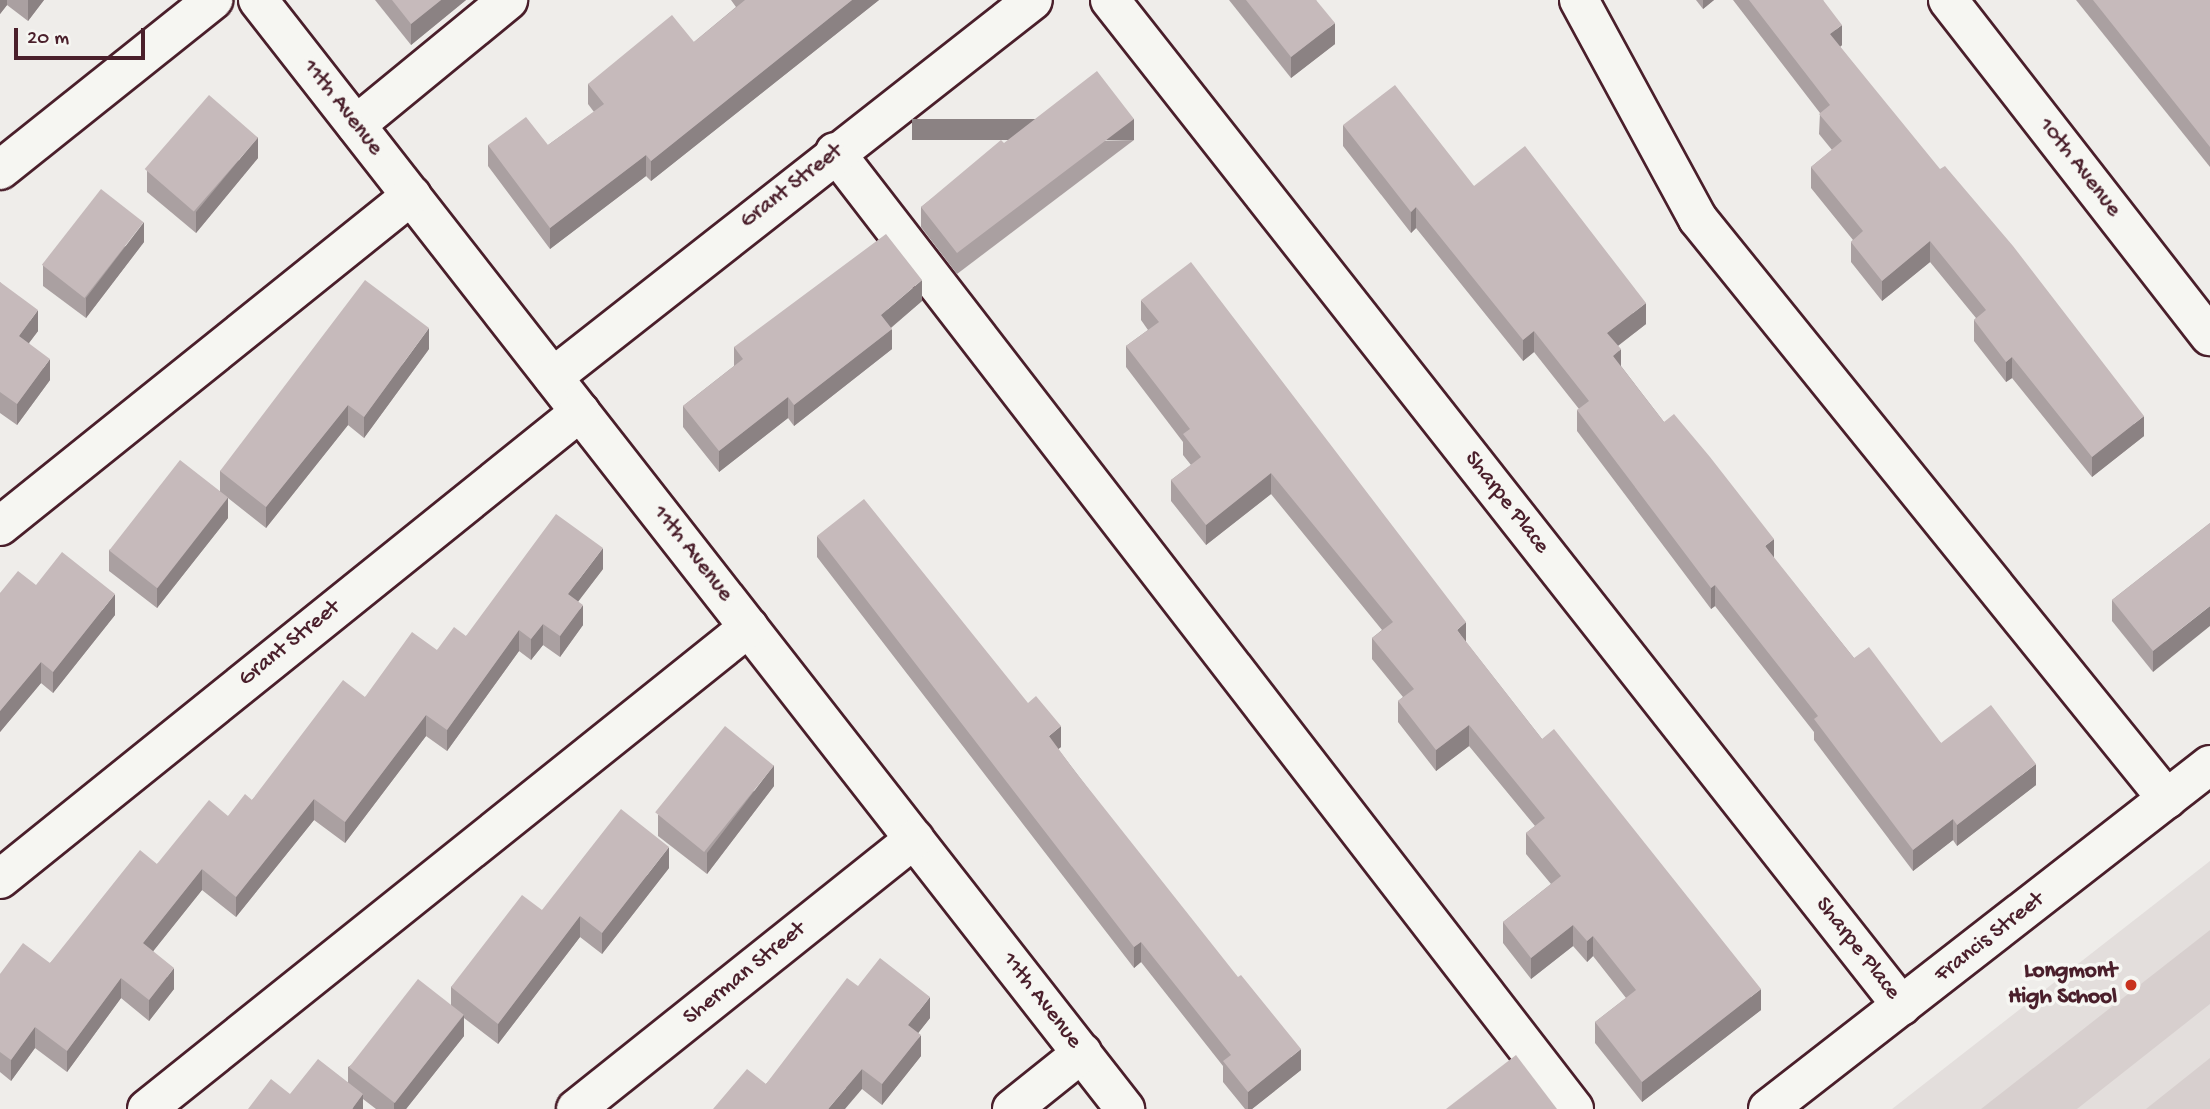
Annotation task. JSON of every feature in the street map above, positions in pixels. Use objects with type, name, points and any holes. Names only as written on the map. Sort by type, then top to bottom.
[{"type":"street","points":[[0,170],[213,0]]},
{"type":"street","name":"11th Avenue","points":[[258,0],[1125,1109]]},
{"type":"street","points":[[356,125],[508,0]]},
{"type":"street","name":"Grant Street","points":[[553,377],[835,152],[1033,0]]},
{"type":"street","name":"Sharpe Place","points":[[1110,0],[1902,1006]]},
{"type":"street","points":[[1579,0],[1698,219],[2167,799]]},
{"type":"street","name":"10th Avenue","points":[[1948,0],[2210,336]]},
{"type":"street","points":[[835,152],[1574,1109]]},
{"type":"street","points":[[0,526],[412,195]]},
{"type":"street","name":"Grant Street","points":[[0,879],[580,411]]},
{"type":"street","points":[[147,1109],[749,627]]},
{"type":"street","name":"Francis Street","points":[[1768,1109],[2210,765]]},
{"type":"street","name":"Sherman Street","points":[[576,1109],[915,839]]},
{"type":"street","points":[[1012,1109],[1082,1053]]},
{"type":"shaded area","name":"Longmont High School","points":[[2210,861],[2210,1109],[1892,1109]]},
{"type":"shaded area","points":[[2210,930],[2210,1004],[2077,1109],[1981,1109]]},
{"type":"shaded area","points":[[2210,1058],[2210,1109],[2146,1109]]},
{"type":"building","points":[[392,0],[441,0],[411,24]]},
{"type":"building","points":[[745,0],[852,0],[651,161],[646,155],[550,228],[488,145],[526,117],[548,145],[604,104],[588,84],[672,15],[694,42]]},
{"type":"building","points":[[1246,0],[1316,0],[1335,23],[1291,57]]},
{"type":"building","points":[[1749,0],[1823,0],[1842,25],[1830,34],[1940,169],[1945,166],[2013,246],[2144,416],[2092,457],[2012,357],[2006,362],[1974,320],[1986,310],[1930,241],[1882,281],[1851,242],[1863,231],[1811,167],[1842,141],[1819,114],[1830,105]]},
{"type":"building","points":[[2093,0],[2210,0],[2210,147]]},
{"type":"building","points":[[1097,71],[1134,119],[957,253],[921,207],[1001,140],[1004,143]]},
{"type":"building","points":[[1395,85],[1474,186],[1525,146],[1646,303],[1607,333],[1621,349],[1613,356],[1664,422],[1674,414],[1710,457],[1774,539],[1765,546],[1854,658],[1869,647],[1941,743],[1991,705],[2036,764],[1957,825],[1953,819],[1913,850],[1814,719],[1818,716],[1715,585],[1711,588],[1577,410],[1589,401],[1534,331],[1523,340],[1416,207],[1411,212],[1343,125]]},
{"type":"building","points":[[209,95],[258,138],[194,212],[145,169]]},
{"type":"building","points":[[101,189],[144,222],[84,298],[42,265]]},
{"type":"building","points":[[886,234],[922,280],[881,315],[892,329],[794,405],[788,397],[719,451],[683,406],[743,359],[734,347]]},
{"type":"building","points":[[1191,262],[1466,622],[1457,630],[1542,739],[1554,729],[1761,989],[1642,1082],[1595,1022],[1636,990],[1593,936],[1587,941],[1573,925],[1531,958],[1503,922],[1561,876],[1526,833],[1545,818],[1469,725],[1436,750],[1398,701],[1414,689],[1372,638],[1393,622],[1271,473],[1206,525],[1171,480],[1201,457],[1183,434],[1190,429],[1126,346],[1159,322],[1141,300]]},
{"type":"building","points":[[365,280],[429,328],[364,417],[348,405],[266,507],[220,471]]},
{"type":"building","points":[[0,282],[38,310],[19,336],[50,359],[17,404],[0,392]]},
{"type":"building","points":[[180,460],[228,498],[157,588],[109,551]]},
{"type":"building","points":[[864,499],[1028,703],[1036,696],[1061,726],[1049,736],[1074,770],[1238,977],[1241,975],[1301,1049],[1248,1092],[1223,1061],[1231,1055],[1141,942],[1134,947],[817,536]]},
{"type":"building","points":[[556,514],[603,548],[568,594],[583,605],[560,636],[543,624],[531,639],[519,630],[447,730],[426,715],[345,822],[314,799],[236,897],[202,869],[143,943],[174,968],[149,1000],[121,978],[67,1051],[35,1027],[11,1060],[0,1052],[0,974],[23,943],[50,963],[140,850],[157,864],[209,800],[228,816],[245,794],[252,800],[343,680],[365,697],[412,632],[437,650],[454,627],[466,636]]},
{"type":"building","points":[[2210,523],[2210,606],[2153,651],[2112,600]]},
{"type":"building","points":[[62,552],[115,594],[53,672],[41,662],[0,711],[0,593],[18,571],[36,585]]},
{"type":"building","points":[[725,726],[774,766],[704,852],[655,812]]},
{"type":"building","points":[[621,809],[669,847],[602,933],[580,916],[498,1024],[451,987],[522,895],[542,910]]},
{"type":"building","points":[[880,958],[930,997],[908,1025],[921,1035],[882,1084],[862,1069],[828,1109],[713,1109],[747,1069],[766,1084],[847,978],[858,986]]},
{"type":"building","points":[[418,979],[464,1015],[395,1103],[349,1067]]},
{"type":"building","points":[[1516,1055],[1557,1109],[1446,1109]]},
{"type":"building","points":[[318,1059],[363,1094],[352,1109],[248,1109],[271,1079],[290,1094]]},
{"type":"place","name":"Longmont High School","points":[[2131,985]]}]
